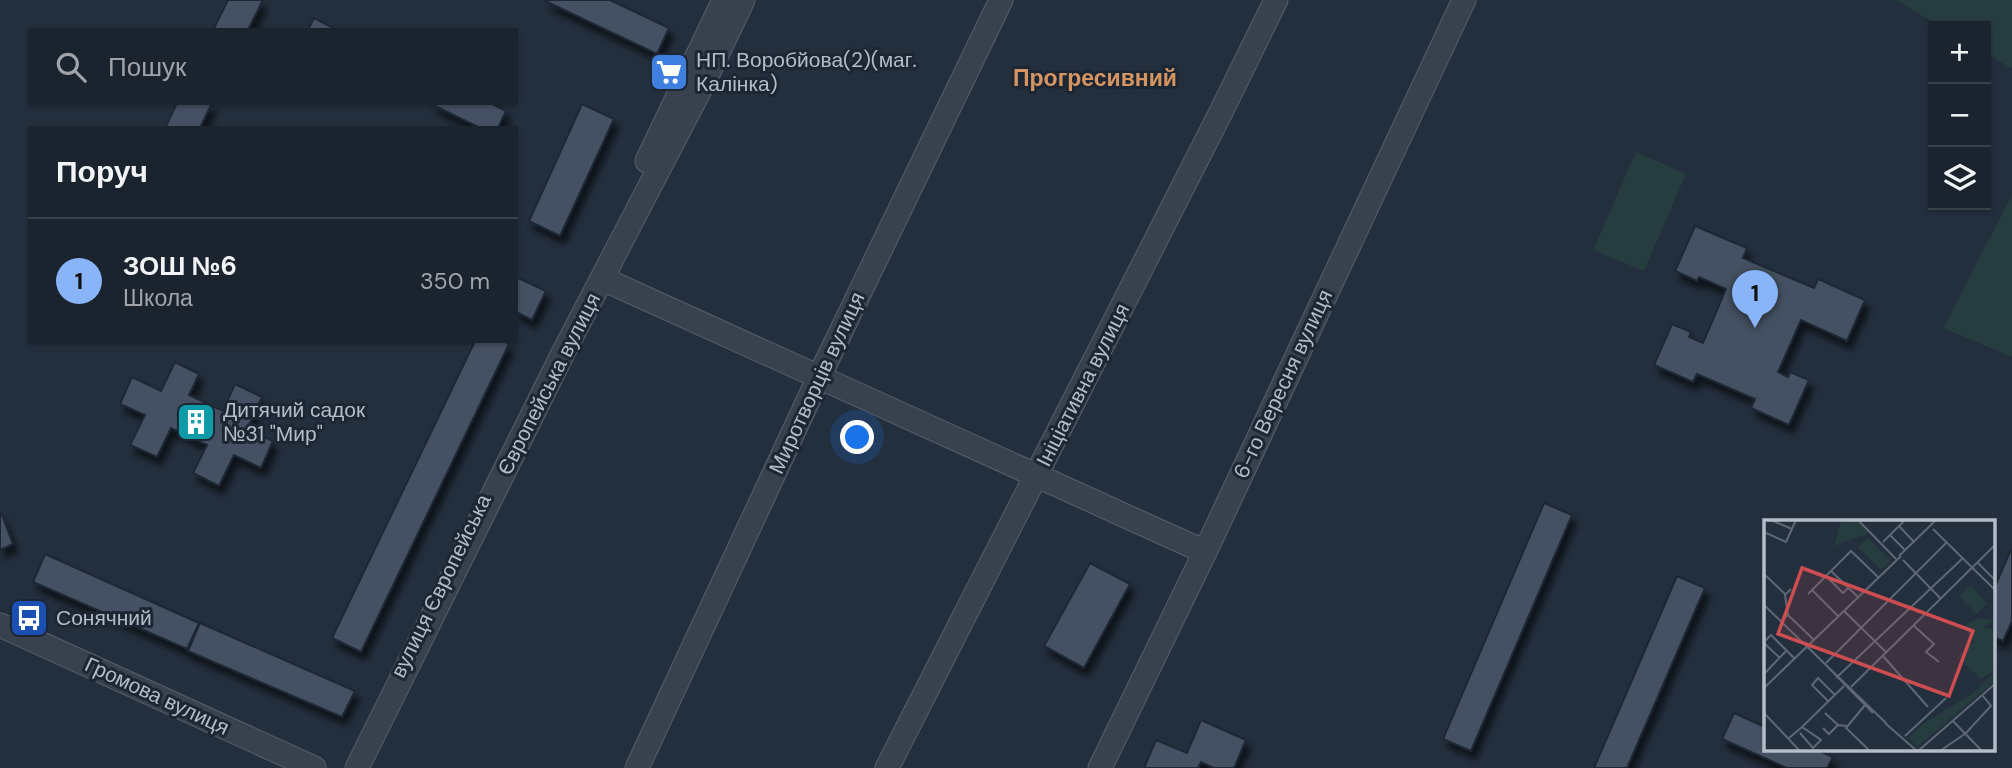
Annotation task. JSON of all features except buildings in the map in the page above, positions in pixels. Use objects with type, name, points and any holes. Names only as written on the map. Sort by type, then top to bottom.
[{"type":"street","name":"вулиця Європейська","points":[[358,762],[724,0]]},
{"type":"street","name":"Європейська вулиця","points":[[358,762],[556,367],[702,86],[743,0]]},
{"type":"street","name":"Миротворців вулиця","points":[[637,768],[819,377],[1001,0]]},
{"type":"street","name":"Ініціативна вулиця","points":[[887,768],[1276,0]]},
{"type":"street","name":"6-го Вересня вулиця","points":[[1100,768],[1205,552],[1464,0]]},
{"type":"street","points":[[603,279],[1205,552]]},
{"type":"street","name":"Громова вулиця","points":[[0,625],[314,768]]},
{"type":"green space","points":[[1896,0],[2012,0],[2012,69],[1991,56],[1991,21],[1932,21]]},
{"type":"green space","points":[[1636,152],[1686,174],[1644,271],[1593,250]]},
{"type":"green space","points":[[2012,195],[2012,357],[1943,328]]},
{"type":"place","name":"НП. Воробйова(2)(маг. Калінка)","points":[[669,72]]},
{"type":"place","name":"ЗОШ №6","points":[[1755,328]]},
{"type":"place","name":"Дитячий садок №31 \"Мир\"","points":[[196,422]]},
{"type":"place","name":"Сонячний","points":[[29,618]]},
{"type":"district","name":"Прогресивний","points":[[1095,78]]}]
